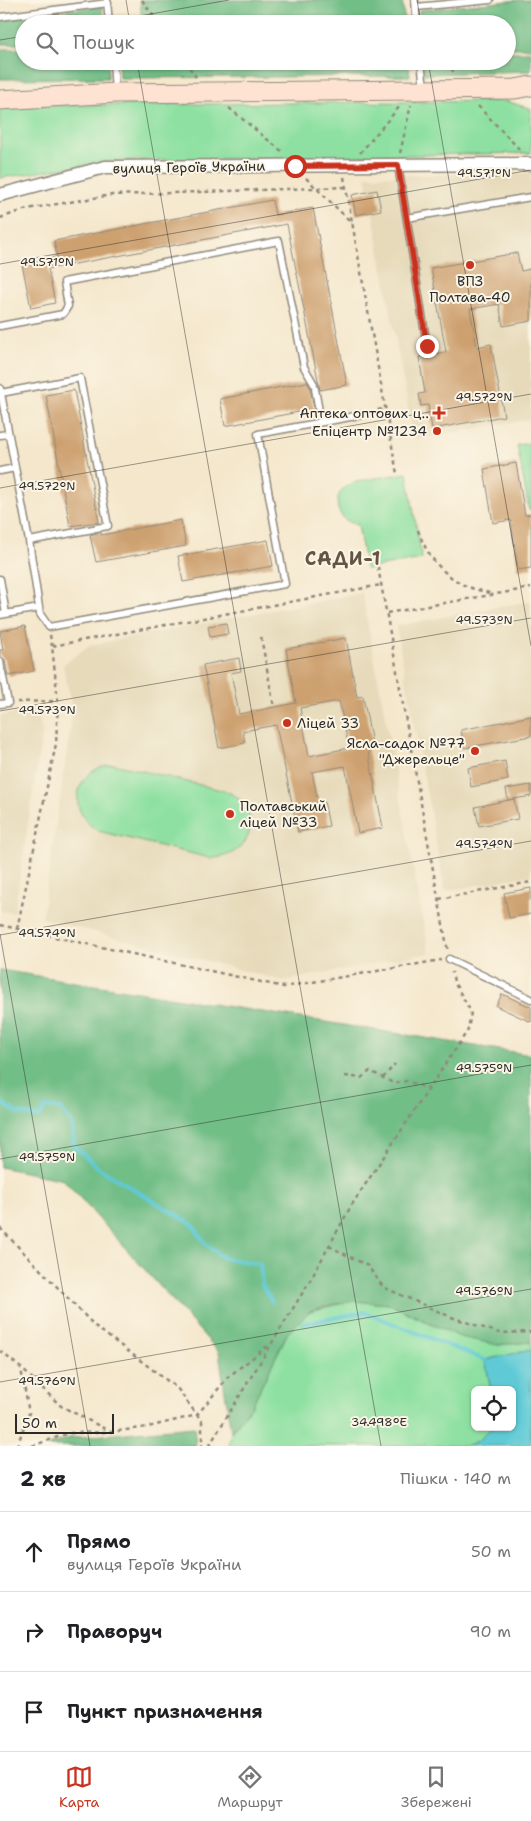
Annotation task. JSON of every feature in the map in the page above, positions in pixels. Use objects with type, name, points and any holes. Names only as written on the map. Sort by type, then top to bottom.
[{"type":"main road","points":[[0,100],[116,93],[526,90]]},
{"type":"street","name":"вулиця Героїв України","points":[[0,195],[105,168],[531,164]]},
{"type":"lane","points":[[415,4],[490,0]]},
{"type":"lane","points":[[0,17],[107,1],[108,15]]},
{"type":"lane","points":[[114,70],[116,93]]},
{"type":"lane","points":[[422,70],[424,90]]},
{"type":"lane","points":[[398,165],[427,346]]},
{"type":"lane","points":[[407,218],[531,197]]},
{"type":"lane","points":[[0,326],[63,314],[68,306],[64,282],[279,241],[304,367],[314,386],[321,422]]},
{"type":"lane","points":[[29,541],[108,526],[80,378],[0,390],[29,541],[39,608],[42,619],[49,627],[285,584],[258,434],[361,415]]},
{"type":"lane","points":[[0,435],[8,434]]},
{"type":"lane","points":[[0,471],[15,468]]},
{"type":"lane","points":[[0,579],[3,614],[39,608]]},
{"type":"lane","points":[[0,661],[8,703],[0,704]]},
{"type":"lane","points":[[449,958],[531,999]]},
{"type":"path","points":[[142,0],[153,15]]},
{"type":"path","points":[[191,70],[196,77]]},
{"type":"path","points":[[475,103],[523,153]]},
{"type":"path","points":[[224,104],[289,157]]},
{"type":"path","points":[[397,474],[343,173],[402,104],[411,104],[398,165]]},
{"type":"path","points":[[306,177],[352,224]]},
{"type":"path","points":[[0,218],[26,209],[112,195],[346,187]]},
{"type":"path","points":[[361,415],[385,408]]},
{"type":"path","points":[[418,530],[423,545],[430,556],[445,571],[463,585],[495,594]]},
{"type":"path","points":[[209,1446],[272,1343],[351,1206],[468,1030],[471,1012],[454,982],[378,567]]},
{"type":"path","points":[[17,929],[56,744],[58,701],[52,646],[381,585]]},
{"type":"path","points":[[386,613],[531,588]]},
{"type":"path","points":[[261,637],[274,707]]},
{"type":"path","points":[[8,703],[58,701]]},
{"type":"path","points":[[439,899],[531,882]]},
{"type":"path","points":[[0,925],[284,987],[449,958]]},
{"type":"path","points":[[383,1078],[395,1064]]},
{"type":"path","points":[[345,1076],[361,1078],[370,1071],[393,1083],[407,1082],[429,1089]]},
{"type":"path","points":[[0,1228],[96,1327],[177,1388],[202,1421],[202,1446]]},
{"type":"path","points":[[329,1246],[368,1266],[384,1287],[451,1317],[499,1333],[531,1332]]},
{"type":"path","points":[[32,1446],[69,1433],[111,1432],[148,1427],[197,1415],[228,1377],[272,1343]]},
{"type":"path","points":[[0,1351],[61,1406],[111,1432]]},
{"type":"path","points":[[17,1446],[29,1413],[21,1368]]},
{"type":"shaded area","points":[[531,173],[531,419],[414,439],[366,176]]},
{"type":"shaded area","name":"Полтавський ліцей №33","points":[[362,593],[429,953],[283,981],[42,918],[73,711],[63,665],[90,645]]},
{"type":"shaded area","name":"Ясла-садок №77 \"Джерельце\"","points":[[531,601],[531,875],[445,891],[396,626]]},
{"type":"shaded area","points":[[37,709],[42,733],[14,913],[0,911],[0,716]]},
{"type":"green space","points":[[140,0],[402,0],[404,15],[141,15]]},
{"type":"green space","points":[[531,0],[531,48],[516,48],[516,15],[419,15],[419,10]]},
{"type":"green space","points":[[102,6],[103,15],[31,15]]},
{"type":"green space","points":[[15,17],[15,44],[0,44],[0,19]]},
{"type":"green space","points":[[0,49],[15,49],[15,70],[108,70],[108,78],[0,79]]},
{"type":"green space","points":[[516,52],[531,52],[531,71],[424,74],[424,70],[516,70]]},
{"type":"green space","points":[[119,70],[409,70],[410,76],[119,78]]},
{"type":"green space","points":[[506,101],[531,109],[531,153],[112,161],[0,178],[0,106]]},
{"type":"green space","points":[[531,443],[531,509],[529,510],[517,445]]},
{"type":"green space","points":[[407,473],[422,559],[366,569],[358,525],[348,521],[339,512],[337,505],[340,494],[350,484]]},
{"type":"green space","points":[[114,764],[225,791],[233,795],[242,803],[249,815],[249,834],[245,842],[230,854],[210,858],[98,831],[87,822],[81,812],[78,802],[79,791],[83,781],[90,773],[101,767]]},
{"type":"green space","points":[[0,970],[531,1055],[531,1342],[498,1345],[460,1337],[390,1304],[353,1301],[326,1306],[310,1311],[287,1334],[251,1407],[231,1432],[219,1352],[64,1180],[0,1167]]},
{"type":"green space","points":[[353,1301],[390,1304],[432,1325],[498,1345],[531,1342],[531,1350],[485,1360],[490,1386],[471,1386],[471,1431],[488,1431],[479,1440],[468,1446],[229,1446],[231,1432],[251,1407],[287,1334],[310,1311]]},
{"type":"green space","points":[[194,1427],[196,1446],[46,1446],[70,1438]]},
{"type":"water","points":[[531,1350],[531,1446],[468,1446],[479,1440],[488,1431],[516,1431],[516,1386],[490,1386],[485,1360]]},
{"type":"building","points":[[377,190],[381,210],[356,215],[352,195]]},
{"type":"building","points":[[272,200],[275,215],[313,208],[347,385],[320,390],[287,224],[48,269],[55,303],[31,308],[22,264],[57,257],[54,241]]},
{"type":"building","points":[[517,253],[521,271],[531,269],[531,321],[503,326],[499,304],[470,309],[477,347],[491,344],[504,416],[432,429],[428,405],[421,406],[419,394],[425,393],[419,357],[446,352],[431,268]]},
{"type":"building","points":[[307,382],[310,387],[314,409],[225,426],[220,399]]},
{"type":"building","points":[[74,390],[99,522],[70,526],[46,395]]},
{"type":"building","points":[[516,463],[525,515],[531,514],[531,568],[518,570],[511,520],[493,523],[484,469]]},
{"type":"building","points":[[181,520],[186,546],[96,562],[90,535],[101,532],[101,535]]},
{"type":"building","points":[[268,540],[273,566],[183,582],[178,556]]},
{"type":"building","points":[[226,623],[228,634],[210,637],[208,626]]},
{"type":"building","points":[[25,626],[34,671],[8,676],[5,660],[0,656],[0,650],[3,650],[0,631]]},
{"type":"building","points":[[346,638],[357,697],[363,696],[372,744],[367,746],[383,828],[358,833],[345,766],[312,772],[318,802],[324,801],[329,826],[298,832],[276,725],[243,731],[245,743],[219,748],[203,665],[239,658],[241,671],[231,673],[239,714],[296,703],[286,649]],"holes":[[[339,701],[349,748],[309,756],[300,708]]]},
{"type":"building","points":[[531,716],[531,736],[464,748],[461,730]]},
{"type":"building","points":[[505,761],[508,780],[471,787],[468,768]]},
{"type":"building","points":[[531,785],[531,796],[508,800],[506,789]]},
{"type":"building","points":[[514,799],[518,819],[479,826],[475,807]]},
{"type":"building","points":[[531,888],[531,914],[509,918],[504,893]]},
{"type":"building","points":[[502,994],[531,1007],[531,1022],[496,1006]]},
{"type":"waterway","points":[[0,1102],[18,1113],[39,1117],[46,1107],[61,1109],[72,1123],[74,1146],[100,1169],[192,1224],[205,1243],[224,1258],[260,1264],[262,1285],[272,1302]]},
{"type":"waterway","points":[[303,1324],[364,1312],[485,1360]]},
{"type":"place","name":"ВПЗ Полтава-40","points":[[470,265]]},
{"type":"place","name":"Аптека оптових ц‥","points":[[439,413]]},
{"type":"place","name":"Епіцентр №1234","points":[[437,431]]},
{"type":"place","name":"Ліцей 33","points":[[287,723]]},
{"type":"place","name":"Ясла-садок №77 \"Джерельце\"","points":[[475,751]]},
{"type":"place","name":"Полтавський ліцей №33","points":[[230,814]]},
{"type":"district","name":"САДИ-1","points":[[343,558]]},
{"type":"route","points":[[295,166],[398,165],[427,346]]}]
